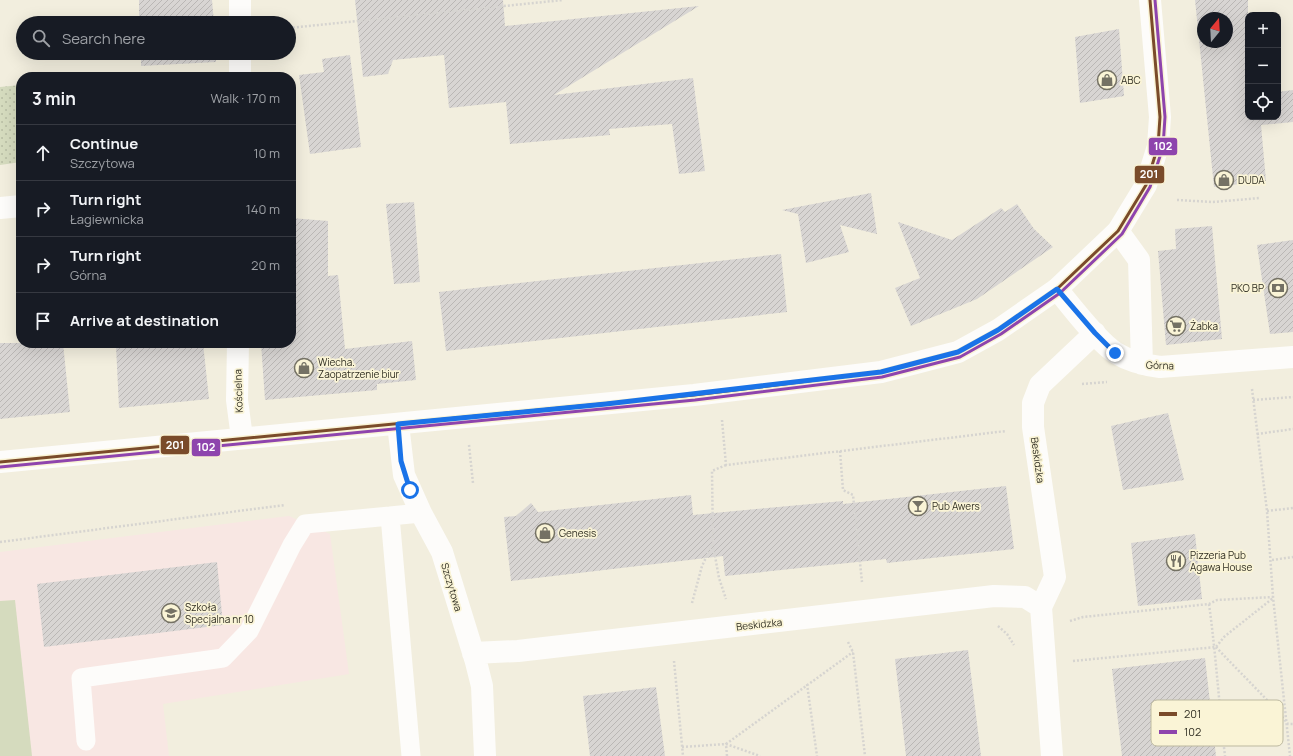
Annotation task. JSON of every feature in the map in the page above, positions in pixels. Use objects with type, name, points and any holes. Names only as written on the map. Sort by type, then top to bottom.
[{"type":"street","points":[[240,0],[240,16]]},
{"type":"street","points":[[0,462],[606,404],[881,372],[958,352],[998,330],[1057,289],[1118,231],[1146,185],[1158,146],[1160,117],[1150,0]]},
{"type":"street","points":[[240,60],[240,72]]},
{"type":"street","points":[[0,208],[16,206]]},
{"type":"street","points":[[1118,231],[1139,260],[1142,364]]},
{"type":"street","name":"Górna","points":[[1057,289],[1095,333],[1115,353],[1142,364],[1160,367],[1293,357]]},
{"type":"street","name":"Beskidzka","points":[[1052,756],[1041,607],[1054,577],[1033,427],[1033,403],[1040,385],[1095,333]]},
{"type":"street","name":"Kościelna","points":[[238,348],[237,400],[242,438]]},
{"type":"street","name":"Szczytowa","points":[[398,424],[404,475],[421,513],[442,552],[482,686],[485,756]]},
{"type":"street","name":"Beskidzka","points":[[473,653],[518,651],[994,596],[1025,597],[1041,607]]},
{"type":"lane","points":[[86,741],[81,678],[223,658],[249,631],[292,545],[305,524],[421,513]]},
{"type":"lane","points":[[390,516],[411,756]]},
{"type":"path","points":[[296,27],[563,0]]},
{"type":"path","points":[[1176,200],[1213,202],[1260,198]]},
{"type":"path","points":[[1080,385],[1108,382]]},
{"type":"path","points":[[1253,400],[1293,397]]},
{"type":"path","points":[[1254,411],[1272,560],[1273,597],[1288,724],[1290,756]]},
{"type":"path","points":[[722,426],[726,465]]},
{"type":"path","points":[[734,627],[719,578],[712,545],[712,470],[726,465],[1033,427]]},
{"type":"path","points":[[1257,434],[1293,429]]},
{"type":"path","points":[[469,440],[473,483]]},
{"type":"path","points":[[840,451],[843,490],[853,494],[864,612]]},
{"type":"path","points":[[0,542],[288,505]]},
{"type":"path","points":[[1266,511],[1293,508]]},
{"type":"path","points":[[685,632],[702,566],[712,545]]},
{"type":"path","points":[[1272,560],[1293,558]]},
{"type":"path","points":[[1067,623],[1083,617],[1209,604],[1217,600],[1273,597]]},
{"type":"path","points":[[1045,665],[1062,662],[1216,647],[1224,637],[1273,597]]},
{"type":"path","points":[[1209,604],[1216,647],[1218,700]]},
{"type":"path","points":[[993,623],[1002,628],[1015,649]]},
{"type":"path","points":[[847,640],[853,652],[866,756]]},
{"type":"path","points":[[1216,647],[1266,700]]},
{"type":"path","points":[[726,744],[853,652]]},
{"type":"path","points":[[674,660],[683,756]]},
{"type":"path","points":[[807,684],[817,756]]},
{"type":"path","points":[[1283,718],[1288,724],[1293,724]]},
{"type":"path","points":[[726,744],[727,756]]},
{"type":"path","points":[[682,748],[726,744],[760,756]]},
{"type":"path","points":[[1224,746],[1225,756]]},
{"type":"shaded area","name":"Szkoła Specjalna nr 10","points":[[289,516],[330,534],[349,674],[163,704],[169,756],[0,756],[0,552]]},
{"type":"green space","points":[[16,85],[16,163],[0,165],[0,87]]},
{"type":"green space","points":[[15,600],[32,756],[0,756],[0,601]]},
{"type":"building","points":[[139,0],[212,0],[213,16],[139,16]]},
{"type":"building","points":[[355,0],[503,0],[505,26],[699,6],[554,95],[693,78],[705,171],[679,174],[672,124],[609,129],[610,135],[510,144],[506,102],[449,108],[444,55],[393,60],[388,74],[363,77]]},
{"type":"building","points":[[1195,0],[1248,0],[1248,12],[1245,12],[1245,120],[1281,120],[1281,92],[1293,90],[1293,122],[1261,125],[1266,181],[1214,187],[1200,48],[1233,48],[1233,12],[1197,12],[1197,20]]},
{"type":"building","points":[[1119,29],[1124,96],[1080,103],[1075,37]]},
{"type":"building","points":[[350,55],[361,147],[310,154],[299,75],[324,72],[322,59]]},
{"type":"building","points":[[141,60],[216,60],[216,62],[141,66]]},
{"type":"building","points":[[871,193],[877,234],[840,225],[849,252],[806,263],[798,214],[782,210]]},
{"type":"building","points":[[414,202],[420,282],[394,284],[386,204]]},
{"type":"building","points":[[1017,204],[1034,229],[1053,247],[977,299],[911,326],[895,288],[920,278],[898,222],[952,240],[1001,208],[1005,212]]},
{"type":"building","points":[[296,218],[328,221],[328,276],[338,275],[345,349],[412,341],[416,380],[377,384],[377,390],[265,400],[261,348],[296,348]]},
{"type":"building","points":[[1212,226],[1222,339],[1166,345],[1158,251],[1176,249],[1175,229]]},
{"type":"building","name":"PKO BP","points":[[1293,240],[1293,332],[1270,334],[1257,245]]},
{"type":"building","points":[[781,254],[787,312],[446,351],[439,292]]},
{"type":"building","points":[[0,343],[16,343],[16,348],[64,348],[70,412],[0,419]]},
{"type":"building","points":[[116,348],[204,348],[209,399],[119,408]]},
{"type":"building","points":[[1168,413],[1184,480],[1123,490],[1111,426]]},
{"type":"building","points":[[1006,486],[1014,549],[887,563],[886,559],[725,576],[723,556],[511,581],[504,517],[516,516],[531,503],[538,512],[691,495],[693,515],[843,501],[843,504]]},
{"type":"building","points":[[1195,534],[1202,599],[1138,606],[1131,543]]},
{"type":"building","points":[[217,562],[223,625],[44,647],[37,584]]},
{"type":"building","points":[[968,650],[981,756],[906,756],[895,659]]},
{"type":"building","points":[[1205,658],[1210,700],[1151,700],[1151,746],[1215,746],[1216,756],[1122,756],[1112,669]]},
{"type":"building","points":[[656,687],[665,756],[590,756],[583,696]]},
{"type":"transit line","name":"201","points":[[0,462],[694,395],[881,372],[958,352],[998,330],[1057,289],[1118,231],[1146,185],[1158,146],[1160,117],[1150,0]]},
{"type":"transit line","name":"102","points":[[0,467],[695,400],[882,377],[960,357],[1001,334],[1060,293],[1122,234],[1150,187],[1163,147],[1165,117],[1155,0]]},
{"type":"place","name":"ABC","points":[[1107,80]]},
{"type":"place","name":"DUDA","points":[[1224,180]]},
{"type":"place","name":"PKO BP","points":[[1278,288]]},
{"type":"place","name":"Żabka","points":[[1176,326]]},
{"type":"place","name":"Wiecha. Zaopatrzenie biur","points":[[304,368]]},
{"type":"place","name":"Pub Awers","points":[[918,506]]},
{"type":"place","name":"Genesis","points":[[545,533]]},
{"type":"place","name":"Pizzeria Pub Agawa House","points":[[1176,561]]},
{"type":"place","name":"Szkoła Specjalna nr 10","points":[[171,613]]},
{"type":"route","points":[[410,490],[404,475],[401,461],[398,424],[694,395],[881,372],[958,352],[998,330],[1057,289],[1075,311],[1115,353]]}]
